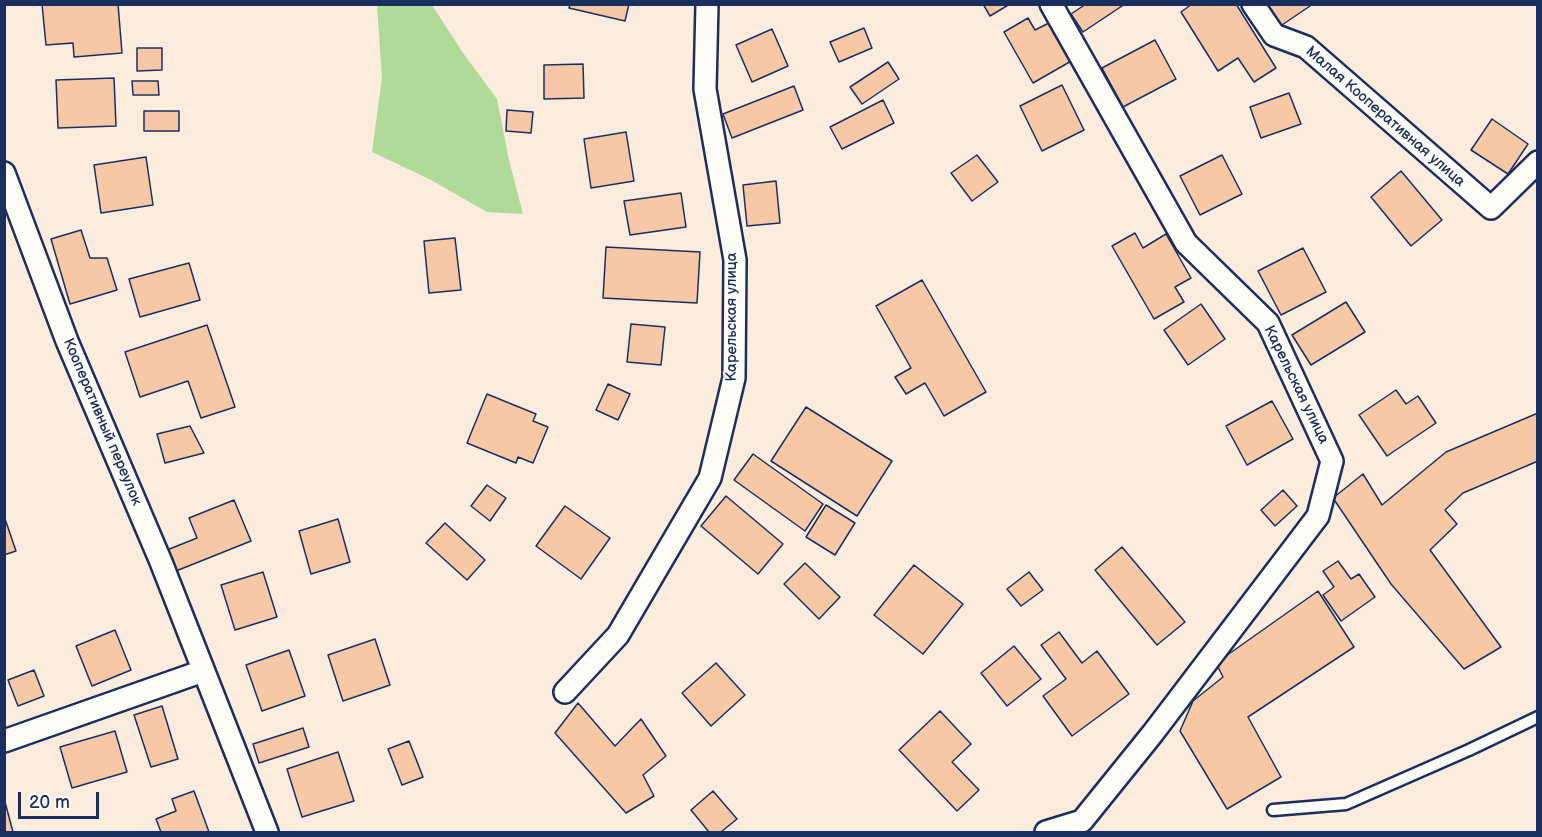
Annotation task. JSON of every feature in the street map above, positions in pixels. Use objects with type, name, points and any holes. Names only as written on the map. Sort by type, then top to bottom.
[{"type":"street","name":"Карельская улица","points":[[565,692],[618,635],[710,478],[734,378],[735,260],[705,88],[707,4]]},
{"type":"street","name":"Карельская улица","points":[[1046,832],[1082,821],[1153,733],[1318,516],[1332,461],[1268,323],[1186,243],[1051,4]]},
{"type":"street","name":"Малая Кооперативная улица","points":[[1253,4],[1274,35],[1306,47],[1491,208],[1538,162]]},
{"type":"street","name":"Кооперативный переулок","points":[[4,173],[67,341],[161,562],[267,832]]},
{"type":"street","points":[[4,741],[203,670]]},
{"type":"lane","points":[[1273,810],[1346,804],[1470,750],[1538,717]]},
{"type":"green space","points":[[377,5],[432,5],[463,53],[497,99],[523,214],[487,212],[429,179],[372,152],[382,78]]},
{"type":"building","points":[[42,4],[118,4],[122,53],[74,57],[73,43],[46,45]]},
{"type":"building","points":[[570,4],[629,4],[625,21],[569,8]]},
{"type":"building","points":[[983,4],[1010,4],[990,16]]},
{"type":"building","points":[[1086,4],[1125,4],[1083,32],[1071,14]]},
{"type":"building","points":[[1192,4],[1236,4],[1276,68],[1254,82],[1238,58],[1218,71],[1181,12]]},
{"type":"building","points":[[1264,4],[1313,4],[1279,27]]},
{"type":"building","points":[[1028,18],[1035,30],[1051,22],[1073,60],[1033,83],[1004,32]]},
{"type":"building","points":[[864,28],[872,48],[839,62],[830,42]]},
{"type":"building","points":[[772,29],[788,66],[752,82],[736,45]]},
{"type":"building","points":[[1155,40],[1176,79],[1123,107],[1102,68]]},
{"type":"building","points":[[137,48],[162,48],[162,70],[137,71]]},
{"type":"building","points":[[888,62],[899,79],[862,104],[850,87]]},
{"type":"building","points":[[583,64],[584,98],[544,99],[544,65]]},
{"type":"building","points":[[114,78],[116,126],[58,128],[56,80]]},
{"type":"building","points":[[132,81],[158,81],[159,95],[133,95]]},
{"type":"building","points":[[1062,85],[1084,130],[1042,151],[1020,106]]},
{"type":"building","points":[[794,86],[803,110],[732,138],[723,114]]},
{"type":"building","points":[[1289,93],[1301,124],[1261,138],[1250,107]]},
{"type":"building","points":[[883,100],[894,123],[842,149],[830,127]]},
{"type":"building","points":[[507,110],[533,112],[531,133],[506,131]]},
{"type":"building","points":[[144,111],[179,111],[179,131],[144,131]]},
{"type":"building","points":[[1492,119],[1528,144],[1508,174],[1471,150]]},
{"type":"building","points":[[626,132],[634,181],[591,188],[584,139]]},
{"type":"building","points":[[977,155],[998,182],[972,201],[951,173]]},
{"type":"building","points":[[1222,155],[1242,194],[1200,215],[1180,176]]},
{"type":"building","points":[[146,157],[153,205],[101,213],[94,165]]},
{"type":"building","points":[[1401,171],[1442,220],[1411,246],[1371,197]]},
{"type":"building","points":[[776,181],[780,223],[747,226],[743,185]]},
{"type":"building","points":[[681,193],[686,227],[630,235],[624,201]]},
{"type":"building","points":[[81,230],[90,258],[107,258],[117,290],[70,304],[51,239]]},
{"type":"building","points":[[1135,233],[1143,248],[1166,234],[1191,278],[1175,287],[1184,302],[1154,319],[1112,246]]},
{"type":"building","points":[[455,238],[461,290],[429,293],[424,241]]},
{"type":"building","points":[[606,247],[700,252],[697,303],[603,298]]},
{"type":"building","points":[[1303,248],[1326,292],[1281,315],[1258,271]]},
{"type":"building","points":[[189,263],[200,300],[140,317],[129,279]]},
{"type":"building","points":[[922,280],[986,392],[944,416],[925,383],[906,394],[895,377],[911,368],[876,306]]},
{"type":"building","points":[[1346,302],[1365,332],[1311,365],[1292,335]]},
{"type":"building","points":[[1201,304],[1225,339],[1188,365],[1164,330]]},
{"type":"building","points":[[631,324],[665,327],[661,365],[627,362]]},
{"type":"building","points":[[207,325],[235,407],[201,418],[188,381],[140,397],[125,352]]},
{"type":"building","points":[[608,384],[630,394],[618,420],[596,410]]},
{"type":"building","points":[[1396,390],[1406,404],[1418,396],[1436,423],[1387,456],[1359,415]]},
{"type":"building","points":[[487,394],[536,414],[533,421],[548,427],[533,463],[518,457],[516,463],[467,443]]},
{"type":"building","points":[[1272,401],[1293,439],[1247,465],[1226,426]]},
{"type":"building","points":[[806,407],[892,461],[857,516],[771,461]]},
{"type":"building","points":[[1538,413],[1538,461],[1463,493],[1445,510],[1457,524],[1430,550],[1501,647],[1464,669],[1391,584],[1333,498],[1363,474],[1382,505],[1446,452]]},
{"type":"building","points":[[190,426],[204,453],[165,463],[157,434]]},
{"type":"building","points":[[753,454],[823,504],[805,531],[734,480]]},
{"type":"building","points":[[487,485],[506,498],[490,521],[471,506]]},
{"type":"building","points":[[1283,490],[1297,506],[1275,526],[1261,510]]},
{"type":"building","points":[[726,496],[783,544],[758,574],[701,526]]},
{"type":"building","points":[[234,500],[251,541],[176,571],[167,550],[197,538],[189,518]]},
{"type":"building","points":[[826,505],[855,523],[835,555],[806,537]]},
{"type":"building","points":[[565,506],[610,538],[581,579],[536,546]]},
{"type":"building","points":[[4,516],[16,551],[4,555]]},
{"type":"building","points":[[338,519],[350,562],[311,574],[299,531]]},
{"type":"building","points":[[445,523],[485,560],[467,580],[426,543]]},
{"type":"building","points":[[1122,547],[1185,622],[1157,645],[1095,570]]},
{"type":"building","points":[[1338,561],[1351,579],[1359,574],[1375,597],[1341,621],[1323,595],[1334,587],[1323,571]]},
{"type":"building","points":[[805,563],[840,597],[819,619],[784,584]]},
{"type":"building","points":[[914,565],[963,604],[923,654],[874,615]]},
{"type":"building","points":[[263,572],[277,617],[235,630],[221,585]]},
{"type":"building","points":[[1029,572],[1043,590],[1021,606],[1007,589]]},
{"type":"building","points":[[1318,591],[1354,647],[1248,717],[1281,777],[1227,809],[1180,731],[1193,701],[1223,677],[1216,663]]},
{"type":"building","points":[[115,630],[131,670],[92,686],[76,646]]},
{"type":"building","points":[[1059,632],[1082,663],[1097,651],[1129,694],[1072,736],[1043,696],[1066,679],[1041,645]]},
{"type":"building","points":[[375,639],[390,685],[343,701],[328,655]]},
{"type":"building","points":[[1014,646],[1041,679],[1007,706],[981,673]]},
{"type":"building","points":[[289,650],[305,696],[262,711],[246,665]]},
{"type":"building","points":[[716,663],[745,695],[711,726],[682,693]]},
{"type":"building","points":[[34,670],[44,696],[18,706],[8,680]]},
{"type":"building","points":[[578,703],[615,746],[641,719],[666,756],[643,775],[654,796],[626,813],[555,733]]},
{"type":"building","points":[[162,706],[178,759],[151,767],[134,715]]},
{"type":"building","points":[[940,711],[971,744],[952,762],[979,790],[957,811],[899,750]]},
{"type":"building","points":[[303,728],[309,747],[259,763],[253,744]]},
{"type":"building","points":[[115,731],[127,772],[72,788],[60,747]]},
{"type":"building","points":[[409,741],[423,777],[402,785],[388,749]]},
{"type":"building","points":[[338,752],[354,801],[302,817],[287,769]]},
{"type":"building","points":[[194,791],[209,832],[161,832],[156,819],[176,811],[172,799]]},
{"type":"building","points":[[713,791],[737,819],[721,832],[709,832],[691,810]]},
{"type":"building","points":[[5,802],[13,832],[4,832]]}]
